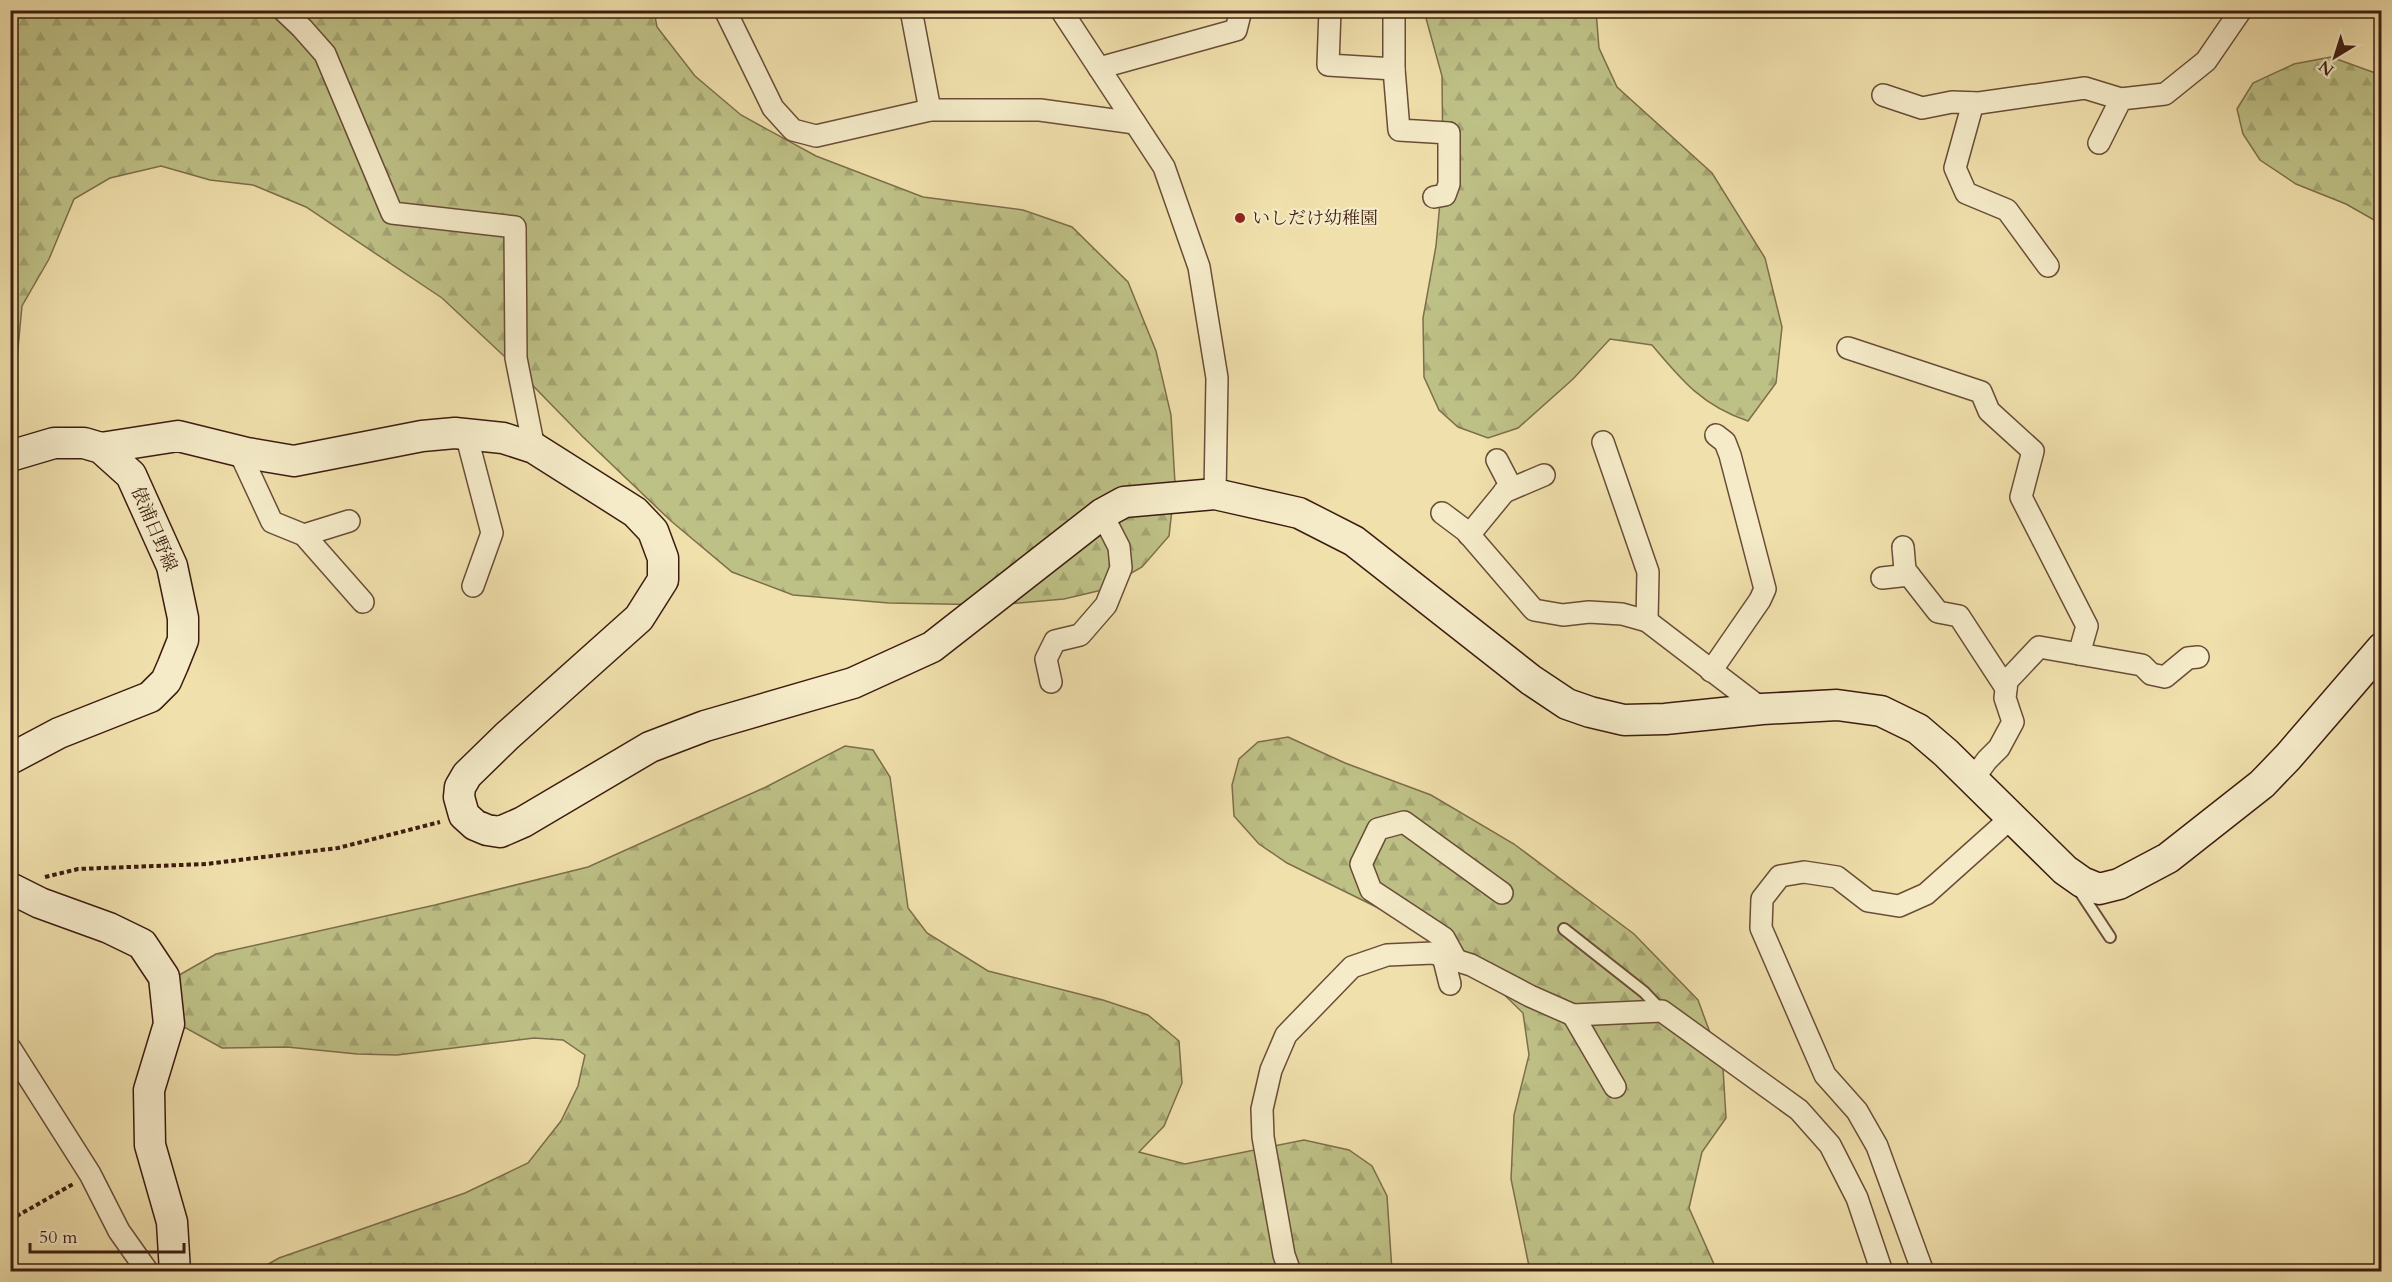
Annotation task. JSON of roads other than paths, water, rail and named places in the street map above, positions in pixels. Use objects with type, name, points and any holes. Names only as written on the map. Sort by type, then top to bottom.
[{"type":"street","points":[[283,10],[325,54],[392,213],[516,227],[516,358],[534,448]]},
{"type":"street","points":[[725,10],[773,108],[793,130],[816,136],[930,110],[1040,111],[1135,123]]},
{"type":"street","points":[[911,10],[930,110]]},
{"type":"street","points":[[1060,10],[1164,167],[1198,267],[1217,378],[1215,494]]},
{"type":"street","points":[[1099,68],[1236,30],[1241,10]]},
{"type":"street","points":[[1330,10],[1328,65],[1394,69]]},
{"type":"street","points":[[1394,10],[1394,69],[1399,130],[1449,133],[1449,184],[1445,195],[1434,197]]},
{"type":"street","points":[[1883,95],[1922,108],[1952,102],[1972,103],[2085,88],[2121,99],[2165,94],[2206,61],[2241,10]]},
{"type":"street","points":[[2098,143],[2121,99]]},
{"type":"street","points":[[1972,103],[1955,168],[1966,194],[2007,210],[2048,266]]},
{"type":"street","points":[[1848,348],[1981,392],[1989,411],[2033,451],[2021,497],[2087,626],[2079,654]]},
{"type":"street","points":[[466,434],[492,533],[473,586]]},
{"type":"street","points":[[10,456],[54,443],[84,443],[101,448],[178,435],[239,452],[294,462],[422,436],[466,434],[503,438],[534,448],[635,512],[653,531],[663,558],[663,580],[639,618],[467,775],[460,787],[459,797],[464,815],[475,825],[500,832],[523,822],[650,747],[705,726],[853,683],[932,647],[1102,514],[1124,502],[1215,494],[1299,513],[1354,542],[1531,680],[1567,704],[1590,712],[1624,720],[1665,719],[1762,709],[1837,705],[1881,711],[1918,729],[1973,779],[2065,870],[2082,882],[2099,889],[2119,884],[2169,858],[2262,784],[2382,648]]},
{"type":"street","points":[[1711,670],[1765,590],[1730,455],[1725,442],[1716,435]]},
{"type":"street","points":[[1603,442],[1648,572],[1647,621]]},
{"type":"street","name":"俵浦日野線","points":[[10,759],[59,733],[150,697],[166,681],[183,640],[183,618],[172,566],[131,475],[101,448]]},
{"type":"street","points":[[239,452],[272,522],[304,535],[363,602]]},
{"type":"street","points":[[1468,535],[1510,485],[1497,460]]},
{"type":"street","points":[[1504,492],[1544,475]]},
{"type":"street","points":[[1442,513],[1468,535],[1534,610],[1563,615],[1589,612],[1622,614],[1647,621],[1762,709]]},
{"type":"street","points":[[1051,682],[1046,658],[1055,642],[1080,635],[1106,605],[1121,568],[1119,547],[1102,514]]},
{"type":"street","points":[[304,535],[349,521]]},
{"type":"street","points":[[1903,547],[1905,570],[1938,612],[1959,616],[2006,688]]},
{"type":"street","points":[[1882,578],[1909,575]]},
{"type":"street","points":[[1973,779],[1987,760],[2000,748],[2013,722],[2005,698],[2007,681],[2039,647],[2142,665],[2151,674],[2165,677],[2188,658],[2198,657]]},
{"type":"street","points":[[1923,1272],[1877,1146],[1857,1111],[1825,1075],[1761,928],[1762,899],[1780,876],[1804,872],[1837,877],[1868,901],[1899,906],[1926,894],[2012,817]]},
{"type":"street","points":[[1450,984],[1450,958],[1444,938],[1371,890],[1361,864],[1377,830],[1404,822],[1502,893]]},
{"type":"street","points":[[10,888],[40,903],[109,928],[142,944],[164,977],[169,1024],[149,1090],[150,1145],[172,1222],[175,1272]]},
{"type":"street","points":[[1290,1272],[1284,1255],[1263,1137],[1262,1109],[1271,1070],[1286,1035],[1352,967],[1387,955],[1433,953],[1471,965],[1530,996],[1573,1015],[1662,1011],[1799,1110],[1830,1145],[1857,1198],[1882,1272]]},
{"type":"street","points":[[1573,1015],[1615,1087]]},
{"type":"street","points":[[10,1048],[90,1174],[119,1231],[148,1272]]},
{"type":"lane","points":[[2065,870],[2093,908],[2110,938]]},
{"type":"lane","points":[[1564,929],[1644,992],[1662,1011]]},
{"type":"place","name":"いしだけ幼稚園","points":[[1240,218]]}]
